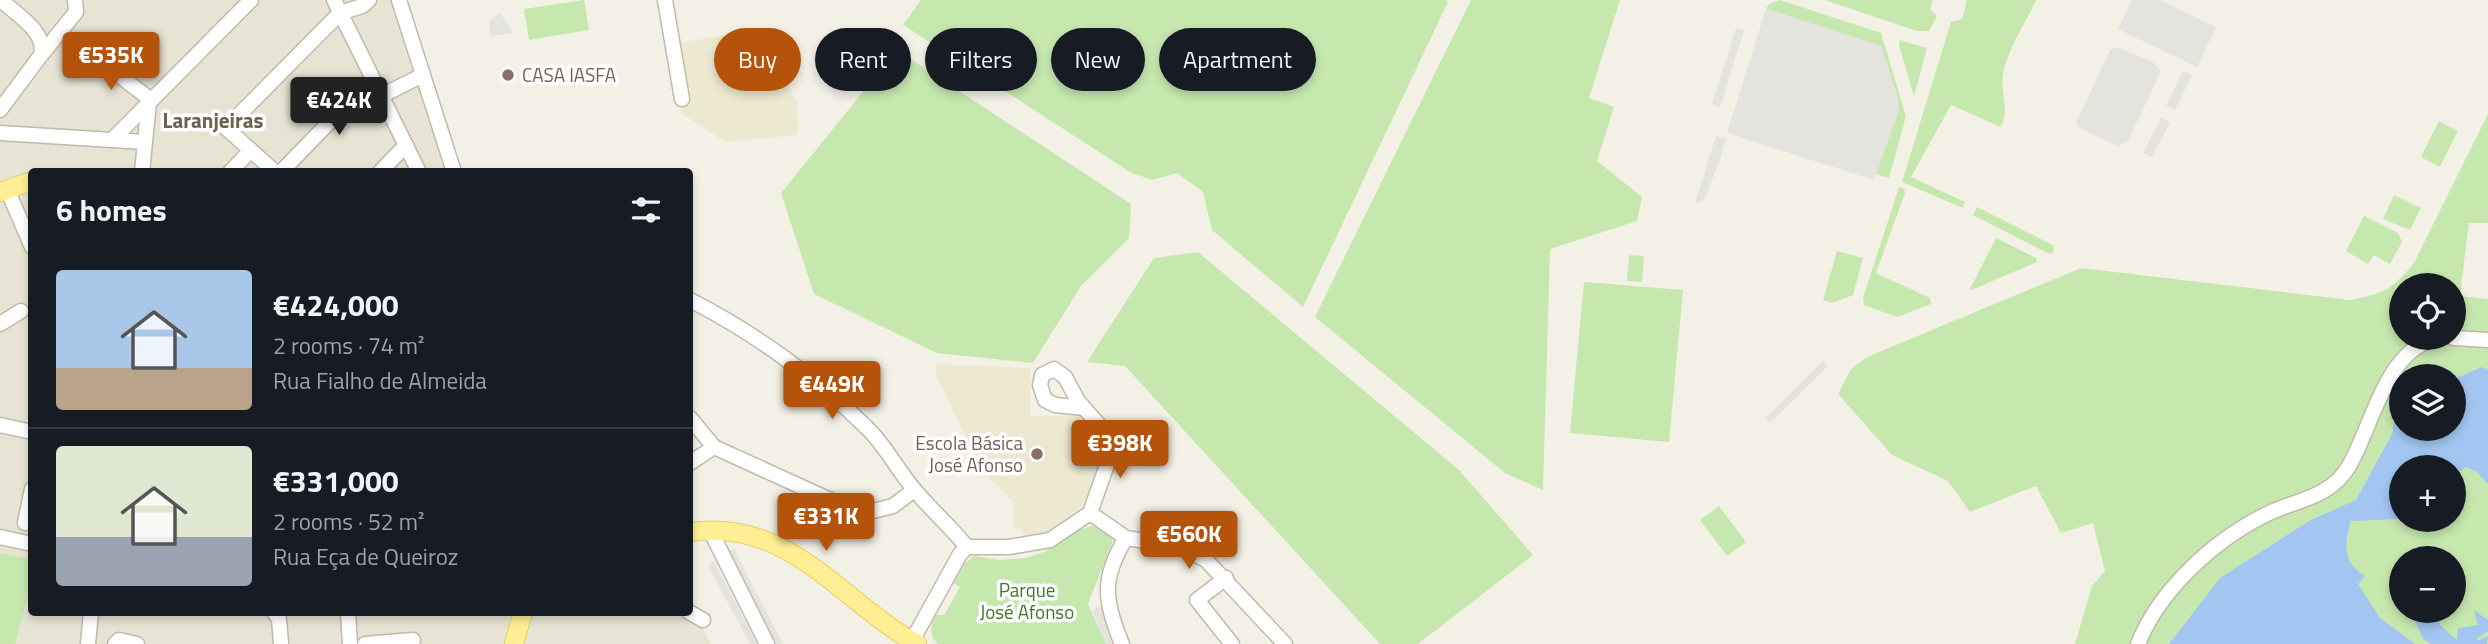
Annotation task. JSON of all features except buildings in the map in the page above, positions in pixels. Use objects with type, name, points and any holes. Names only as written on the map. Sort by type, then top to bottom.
[{"type":"main road","points":[[4,190],[28,182]]},
{"type":"main road","points":[[693,532],[710,530],[751,534],[785,547],[915,643]]},
{"type":"main road","points":[[506,644],[512,616]]},
{"type":"main road","points":[[514,644],[522,616]]},
{"type":"street","points":[[1,0],[40,37],[43,45],[41,55]]},
{"type":"street","points":[[0,110],[76,12],[75,0]]},
{"type":"street","points":[[113,140],[251,0]]},
{"type":"street","points":[[271,168],[226,128],[337,6],[362,6],[369,0]]},
{"type":"street","points":[[399,0],[453,168]]},
{"type":"street","points":[[665,0],[682,99]]},
{"type":"street","points":[[337,6],[417,168]]},
{"type":"street","points":[[93,55],[150,101]]},
{"type":"street","points":[[381,96],[423,75]]},
{"type":"street","points":[[285,168],[372,78]]},
{"type":"street","points":[[142,168],[150,101]]},
{"type":"street","points":[[0,133],[144,142]]},
{"type":"street","points":[[384,168],[406,145]]},
{"type":"street","points":[[234,168],[251,150]]},
{"type":"street","points":[[4,190],[28,239]]},
{"type":"street","points":[[693,302],[725,318],[798,370],[868,429],[914,490],[946,520],[967,547]]},
{"type":"street","points":[[0,324],[21,311]]},
{"type":"street","points":[[2466,339],[2488,340]]},
{"type":"street","points":[[2138,644],[2166,595],[2206,556],[2263,516],[2321,494],[2341,478],[2399,363],[2411,350]]},
{"type":"street","points":[[915,643],[960,554],[967,547],[1009,547],[1050,540],[1090,513],[1109,459],[1109,444],[1106,433],[1084,408]]},
{"type":"street","points":[[1,421],[28,431]]},
{"type":"street","points":[[693,422],[714,447],[862,514],[893,506],[914,490]]},
{"type":"street","points":[[693,461],[714,447]]},
{"type":"street","points":[[25,523],[28,508]]},
{"type":"street","points":[[1090,513],[1126,538],[1178,546],[1206,561],[1226,578],[1279,642]]},
{"type":"street","points":[[710,530],[767,644]]},
{"type":"street","points":[[0,537],[28,543]]},
{"type":"street","points":[[1122,644],[1108,604],[1106,580],[1114,557],[1126,538]]},
{"type":"street","points":[[1226,578],[1197,600],[1232,644]]},
{"type":"street","points":[[693,614],[703,620]]},
{"type":"street","points":[[88,644],[91,616]]},
{"type":"street","points":[[277,616],[281,644]]},
{"type":"street","points":[[348,616],[350,644]]},
{"type":"street","points":[[115,644],[119,640],[137,644]]},
{"type":"street","points":[[365,644],[413,640]]},
{"type":"shaded area","points":[[0,0],[403,0],[457,168],[28,168],[28,616],[686,616],[701,625],[711,644],[0,644]]},
{"type":"shaded area","points":[[2132,0],[2160,0],[2216,27],[2197,67],[2118,29]]},
{"type":"shaded area","points":[[1766,9],[1881,46],[1899,110],[1874,180],[1727,133]]},
{"type":"shaded area","points":[[500,13],[514,33],[491,36],[489,21]]},
{"type":"shaded area","points":[[1736,28],[1744,30],[1720,107],[1712,104]]},
{"type":"shaded area","points":[[714,37],[714,91],[791,91],[797,103],[798,135],[725,142],[681,113],[676,43]]},
{"type":"shaded area","points":[[2115,47],[2153,62],[2161,71],[2128,141],[2118,146],[2078,127],[2077,121],[2110,50]]},
{"type":"shaded area","points":[[2183,71],[2192,75],[2175,110],[2166,106]]},
{"type":"shaded area","points":[[2161,118],[2170,122],[2152,157],[2143,153]]},
{"type":"shaded area","points":[[1716,136],[1726,139],[1704,201],[1695,203]]},
{"type":"shaded area","points":[[1823,361],[1828,366],[1770,423],[1765,419]]},
{"type":"shaded area","name":"Escola Básica José Afonso","points":[[936,364],[1030,368],[1030,416],[1081,416],[1091,423],[1105,439],[1091,492],[1083,506],[1045,534],[1025,538],[1021,528],[1013,529],[1014,503],[982,470],[936,375]]},
{"type":"shaded area","points":[[734,549],[783,644],[774,644],[724,552]]},
{"type":"shaded area","points":[[713,560],[757,644],[750,644],[708,566]]},
{"type":"shaded area","points":[[1103,606],[1117,644],[1106,644],[1092,610]]},
{"type":"green space","points":[[584,0],[589,30],[529,40],[524,9]]},
{"type":"green space","points":[[921,0],[1448,2],[1303,307],[1212,230],[1203,192],[1177,173],[1152,180],[1130,172],[1005,91],[1037,91],[1037,28],[925,28],[925,39],[903,25]]},
{"type":"green space","points":[[1471,0],[1620,0],[1589,98],[1614,107],[1597,161],[1642,197],[1637,221],[1550,249],[1543,490],[1505,473],[1315,317]]},
{"type":"green space","points":[[1780,0],[1881,33],[1906,116],[1889,178],[1876,174],[1898,110],[1898,99],[1881,46],[1766,9],[1769,4]]},
{"type":"green space","points":[[1825,0],[1933,0],[1930,9],[1937,16],[1929,31],[1917,31]]},
{"type":"green space","points":[[1967,0],[2036,0],[2004,69],[2002,85],[2005,112],[2001,127],[1951,105],[1911,177],[1965,202],[1963,208],[1902,182],[1951,22],[1962,19]]},
{"type":"green space","points":[[1900,40],[1927,48],[1914,96],[1899,46]]},
{"type":"green space","points":[[911,59],[925,68],[925,91],[959,91],[1131,204],[1129,238],[1081,286],[1033,363],[937,353],[814,294],[781,193],[864,91],[911,91]]},
{"type":"green space","points":[[2488,114],[2488,223],[2469,223],[2463,273],[2405,273],[2414,263]]},
{"type":"green space","points":[[2439,121],[2458,131],[2440,167],[2421,157]]},
{"type":"green space","points":[[1899,187],[1905,189],[1905,193],[1876,273],[1930,298],[1931,304],[1897,317],[1864,305],[1863,298]]},
{"type":"green space","points":[[2394,195],[2421,208],[2410,230],[2383,219]]},
{"type":"green space","points":[[1977,207],[2053,245],[2054,252],[2049,254],[1973,215]]},
{"type":"green space","points":[[2364,216],[2398,233],[2402,242],[2390,264],[2374,255],[2368,264],[2346,251]]},
{"type":"green space","points":[[1996,238],[2036,258],[2037,262],[1969,291]]},
{"type":"green space","points":[[1837,251],[1863,258],[1853,295],[1832,303],[1823,300]]},
{"type":"green space","points":[[1198,252],[1459,470],[1533,555],[1418,644],[1380,644],[1125,366],[1087,362],[1154,258]]},
{"type":"green space","points":[[1629,255],[1644,256],[1642,282],[1627,281]]},
{"type":"green space","points":[[2081,268],[2350,300],[2389,287],[2389,350],[2466,350],[2466,297],[2488,299],[2488,644],[2075,644],[2092,586],[2105,571],[2093,523],[2061,533],[2036,486],[1970,512],[1948,481],[1892,455],[1838,394],[1851,369],[1867,357]]},
{"type":"green space","points":[[1584,282],[1683,290],[1669,442],[1570,433]]},
{"type":"green space","points":[[1719,506],[1746,542],[1727,556],[1700,520]]},
{"type":"green space","name":"Parque José Afonso","points":[[1092,526],[1110,534],[1113,541],[1088,604],[1106,644],[938,644],[935,641],[931,630],[935,615],[944,615],[960,587],[954,583],[965,563],[974,556],[1000,560],[1026,558],[1044,552],[1077,530]]},
{"type":"green space","points":[[0,553],[28,558],[28,596],[15,644],[0,644]]},
{"type":"water","points":[[2482,367],[2488,370],[2488,484],[2477,472],[2466,467],[2466,455],[2389,455],[2389,519],[2351,521],[2349,529],[2346,545],[2349,559],[2365,576],[2358,584],[2380,618],[2415,644],[2169,644],[2220,578],[2309,521],[2356,500],[2389,440],[2466,441],[2466,374]]},
{"type":"water","points":[[2474,610],[2488,620],[2488,631],[2477,638],[2478,641],[2488,636],[2487,644],[2432,644],[2424,640],[2416,623],[2440,623],[2457,640],[2458,628],[2478,625]]},
{"type":"place","name":"CASA IASFA","points":[[508,75]]},
{"type":"place","name":"Escola Básica José Afonso","points":[[1037,454]]},
{"type":"district","name":"Laranjeiras","points":[[213,121]]}]
